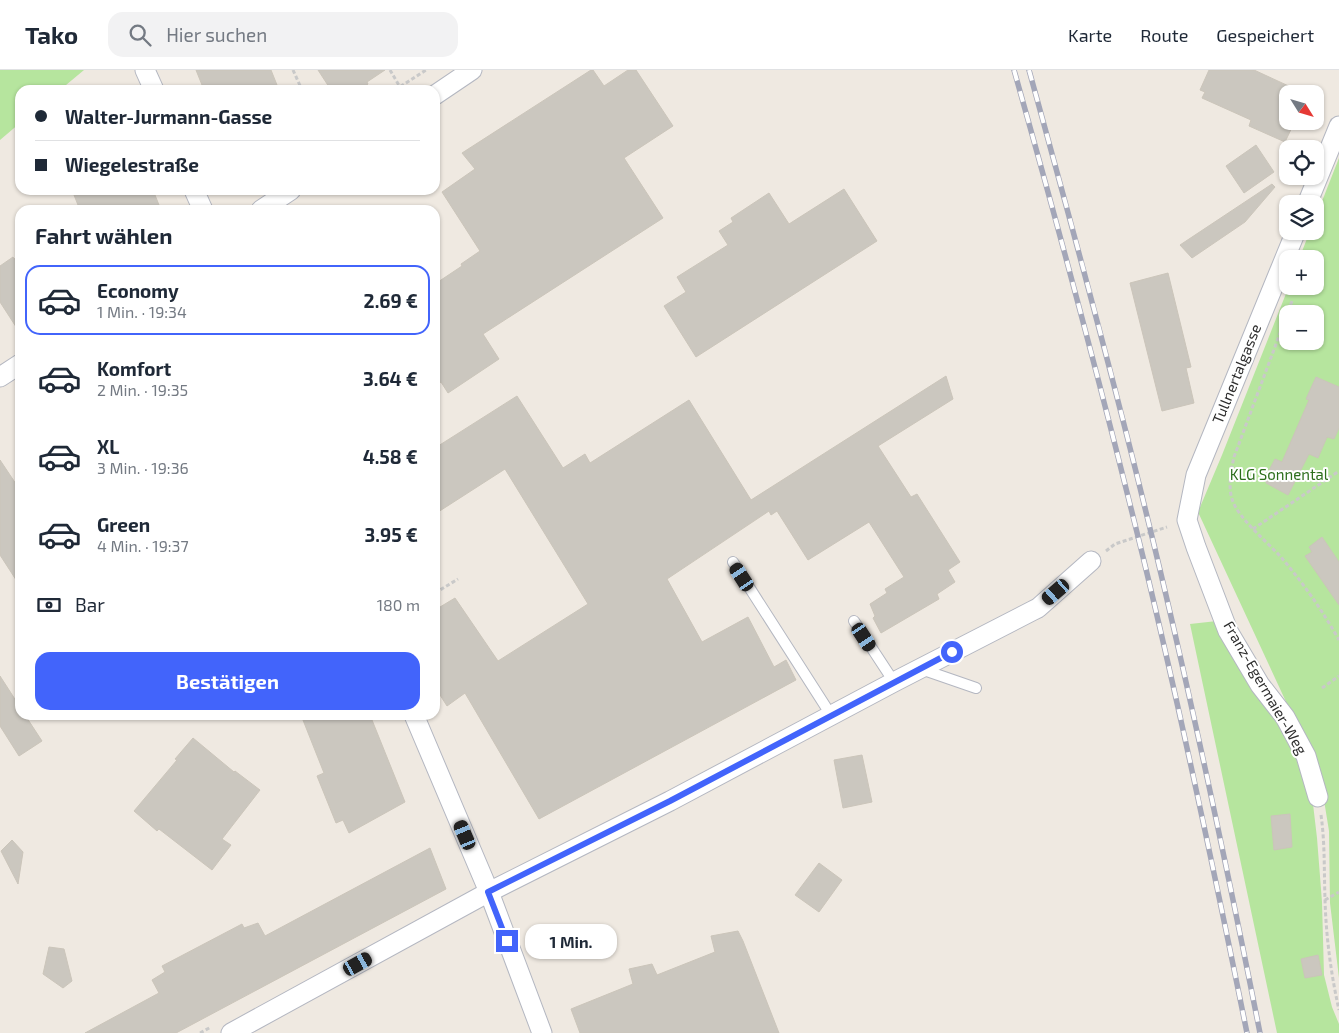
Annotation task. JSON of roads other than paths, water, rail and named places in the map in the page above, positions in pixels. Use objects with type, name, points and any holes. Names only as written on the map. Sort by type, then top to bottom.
[{"type":"street","points":[[146,70],[152,85]]},
{"type":"street","points":[[440,92],[472,70]]},
{"type":"street","points":[[1311,195],[1339,126]]},
{"type":"street","points":[[268,205],[284,195]]},
{"type":"street","name":"Tullnertalgasse","points":[[1187,520],[1196,475],[1292,240]]},
{"type":"street","points":[[0,377],[15,367]]},
{"type":"street","name":"Franz-Egermaier-Weg","points":[[1187,520],[1228,631],[1260,685],[1285,717],[1306,756],[1318,797]]},
{"type":"street","points":[[231,1033],[488,892],[670,801],[1038,608],[1091,561]]},
{"type":"street","points":[[416,720],[488,892],[542,1033]]},
{"type":"lane","points":[[733,562],[832,715]]},
{"type":"lane","points":[[854,621],[894,682]]},
{"type":"lane","points":[[920,669],[976,688]]},
{"type":"railway","points":[[1014,70],[1081,315],[1144,561],[1198,797],[1247,1033]]},
{"type":"railway","points":[[1029,70],[1103,343],[1161,573],[1206,770],[1260,1033]]},
{"type":"park label","name":"KLG Sonnental","points":[[1279,475]]}]
